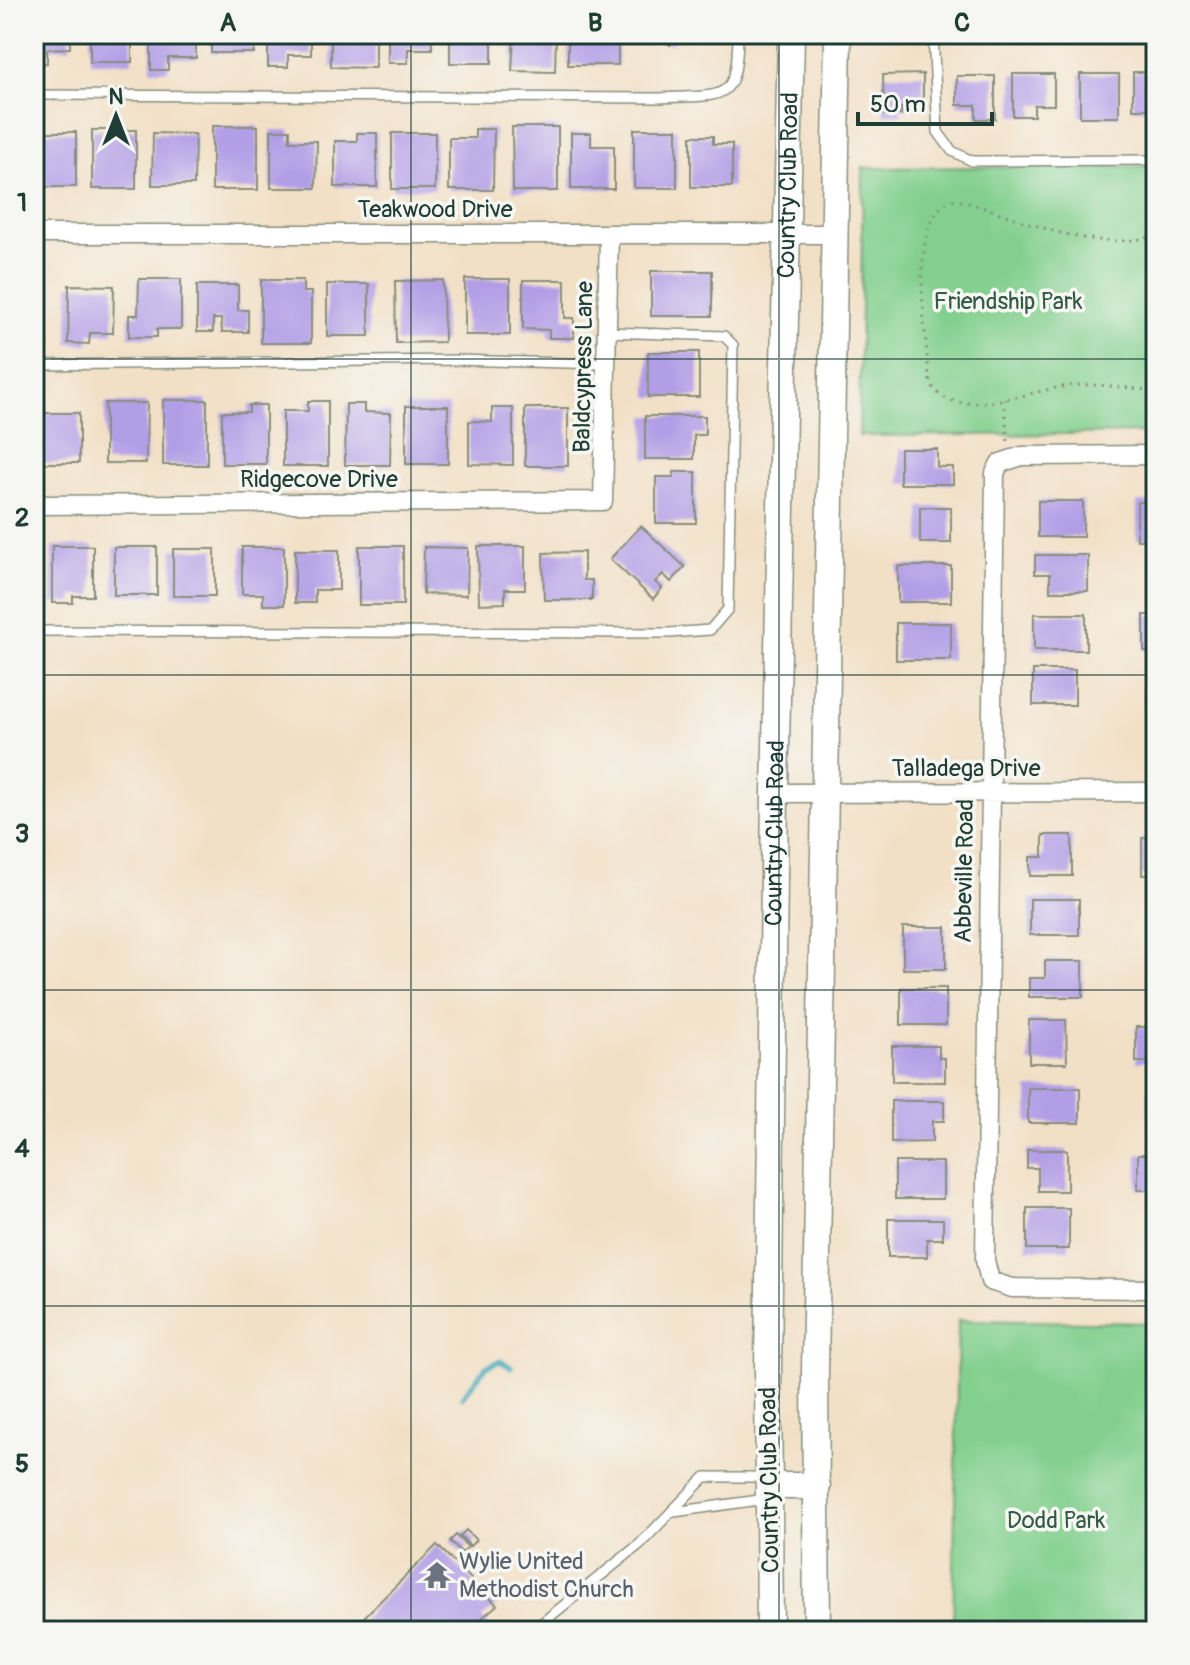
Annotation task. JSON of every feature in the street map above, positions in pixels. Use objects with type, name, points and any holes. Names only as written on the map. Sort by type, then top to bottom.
[{"type":"main road","name":"Country Club Road","points":[[770,1631],[775,793],[791,34]]},
{"type":"main road","name":"Country Club Road","points":[[817,1631],[825,792],[838,34]]},
{"type":"main road","points":[[770,1487],[817,1486]]},
{"type":"street","name":"Teakwood Drive","points":[[34,234],[836,234]]},
{"type":"street","name":"Baldcypress Lane","points":[[603,501],[609,234]]},
{"type":"street","name":"Abbeville Road","points":[[1156,455],[1022,456],[1000,463],[994,485],[985,1260],[990,1281],[1012,1288],[1156,1289]]},
{"type":"street","name":"Ridgecove Drive","points":[[34,505],[603,501]]},
{"type":"street","name":"Talladega Drive","points":[[775,793],[1156,792]]},
{"type":"lane","points":[[34,95],[643,98],[711,95],[728,89],[737,75],[738,34]]},
{"type":"lane","points":[[933,34],[938,132],[952,151],[972,161],[1156,160]]},
{"type":"lane","points":[[34,631],[669,633],[710,630],[728,609],[733,345],[724,336],[608,332]]},
{"type":"lane","points":[[34,365],[455,360],[607,364]]},
{"type":"lane","points":[[532,1631],[640,1544],[705,1477],[770,1487]]},
{"type":"lane","points":[[674,1512],[770,1487]]},
{"type":"path","points":[[1156,236],[1112,243],[1086,241],[955,199],[935,212],[927,226],[923,262],[932,388],[939,397],[953,402],[1004,399],[1071,385],[1156,391]]},
{"type":"path","points":[[1004,399],[1008,442]]},
{"type":"green space","name":"Friendship Park","points":[[1156,166],[1156,433],[859,436],[863,168]]},
{"type":"green space","name":"Dodd Park","points":[[958,1320],[1156,1323],[1156,1631],[953,1631]]},
{"type":"building","points":[[34,34],[70,34],[70,48],[47,49],[47,63],[34,64]]},
{"type":"building","points":[[90,34],[132,34],[132,62],[90,62]]},
{"type":"building","points":[[151,34],[196,34],[196,58],[168,58],[168,70],[151,70]]},
{"type":"building","points":[[211,34],[254,34],[254,53],[211,53]]},
{"type":"building","points":[[268,34],[311,34],[311,55],[288,55],[288,67],[268,67]]},
{"type":"building","points":[[331,34],[375,34],[375,68],[331,67]]},
{"type":"building","points":[[388,34],[432,34],[432,49],[408,49],[408,63],[388,63]]},
{"type":"building","points":[[450,34],[492,34],[492,63],[450,63]]},
{"type":"building","points":[[514,34],[556,34],[555,72],[512,71]]},
{"type":"building","points":[[575,34],[618,34],[618,65],[568,65],[568,43],[575,43]]},
{"type":"building","points":[[659,34],[677,34],[679,36],[670,45]]},
{"type":"building","points":[[1133,72],[1156,72],[1156,109],[1133,109]]},
{"type":"building","points":[[923,74],[923,108],[901,108],[901,115],[884,115],[883,75]]},
{"type":"building","points":[[1013,74],[1054,74],[1054,105],[1034,105],[1034,116],[1013,116]]},
{"type":"building","points":[[1080,74],[1119,74],[1119,117],[1080,117]]},
{"type":"building","points":[[957,76],[995,76],[995,119],[976,119],[976,105],[957,105]]},
{"type":"building","points":[[212,126],[258,126],[258,190],[212,190]]},
{"type":"building","points":[[512,127],[558,127],[558,191],[513,191]]},
{"type":"building","points":[[475,129],[494,129],[493,190],[449,190],[449,138],[475,138]]},
{"type":"building","points":[[634,129],[677,129],[677,188],[634,188]]},
{"type":"building","points":[[92,130],[136,130],[136,189],[92,189]]},
{"type":"building","points":[[271,130],[290,130],[290,141],[317,141],[316,188],[271,188]]},
{"type":"building","points":[[36,132],[76,132],[76,187],[36,187]]},
{"type":"building","points":[[153,133],[195,134],[194,185],[152,185]]},
{"type":"building","points":[[357,133],[377,133],[377,187],[335,187],[335,141],[357,141]]},
{"type":"building","points":[[392,133],[435,133],[435,189],[392,189]]},
{"type":"building","points":[[571,133],[591,133],[591,146],[614,146],[614,189],[571,189]]},
{"type":"building","points":[[691,136],[713,136],[713,144],[732,144],[732,187],[691,187]]},
{"type":"building","points":[[651,271],[712,271],[712,316],[651,316]]},
{"type":"building","points":[[139,279],[181,279],[181,329],[157,329],[157,337],[129,337],[129,315],[138,315]]},
{"type":"building","points":[[465,279],[510,279],[510,335],[465,335]]},
{"type":"building","points":[[261,280],[303,280],[303,292],[311,292],[311,343],[261,343]]},
{"type":"building","points":[[443,280],[444,342],[396,343],[395,281]]},
{"type":"building","points":[[523,280],[565,280],[565,318],[574,318],[574,338],[549,338],[549,330],[523,329]]},
{"type":"building","points":[[34,283],[43,283],[47,345],[34,346]]},
{"type":"building","points":[[327,284],[369,284],[369,336],[327,336]]},
{"type":"building","points":[[69,285],[114,286],[113,333],[90,333],[89,344],[68,343]]},
{"type":"building","points":[[197,285],[238,285],[238,310],[248,310],[248,332],[222,332],[221,319],[213,319],[213,332],[197,332]]},
{"type":"building","points":[[648,352],[699,352],[699,397],[648,397]]},
{"type":"building","points":[[163,400],[207,400],[207,465],[163,465]]},
{"type":"building","points":[[308,401],[328,401],[328,466],[283,466],[283,411],[308,411]]},
{"type":"building","points":[[105,403],[147,403],[146,463],[105,463]]},
{"type":"building","points":[[346,404],[364,404],[364,412],[391,413],[390,465],[345,465]]},
{"type":"building","points":[[249,405],[266,405],[266,464],[222,464],[222,412],[249,412]]},
{"type":"building","points":[[406,406],[448,406],[448,464],[406,464]]},
{"type":"building","points":[[492,408],[513,408],[513,465],[469,464],[469,421],[492,422]]},
{"type":"building","points":[[525,408],[568,408],[568,466],[525,466]]},
{"type":"building","points":[[37,413],[79,413],[79,463],[37,463]]},
{"type":"building","points":[[645,416],[705,416],[705,435],[694,435],[694,459],[645,459]]},
{"type":"building","points":[[900,449],[937,449],[937,467],[953,467],[953,484],[900,484]]},
{"type":"building","points":[[674,472],[696,472],[696,523],[656,523],[656,477],[674,477]]},
{"type":"building","points":[[1038,501],[1083,501],[1083,537],[1038,537]]},
{"type":"building","points":[[1137,502],[1156,502],[1156,540],[1137,540]]},
{"type":"building","points":[[920,507],[951,507],[951,543],[920,543]]},
{"type":"building","points":[[641,526],[685,567],[671,582],[663,574],[655,582],[662,588],[653,599],[610,559]]},
{"type":"building","points":[[52,546],[93,546],[93,596],[73,596],[73,603],[52,603]]},
{"type":"building","points":[[359,546],[403,546],[403,605],[359,605]]},
{"type":"building","points":[[478,546],[525,546],[525,589],[505,589],[505,603],[479,604]]},
{"type":"building","points":[[114,547],[157,547],[157,595],[114,595]]},
{"type":"building","points":[[242,547],[284,547],[284,605],[263,605],[263,594],[242,594]]},
{"type":"building","points":[[424,547],[468,548],[467,595],[423,594]]},
{"type":"building","points":[[173,549],[215,549],[215,596],[173,596]]},
{"type":"building","points":[[295,550],[339,550],[339,590],[315,590],[315,603],[295,603]]},
{"type":"building","points":[[584,552],[584,580],[592,580],[592,600],[544,600],[543,553]]},
{"type":"building","points":[[1035,555],[1088,555],[1088,591],[1050,591],[1050,574],[1035,574]]},
{"type":"building","points":[[898,566],[951,566],[951,602],[898,602]]},
{"type":"building","points":[[1034,614],[1086,614],[1086,650],[1034,650]]},
{"type":"building","points":[[1144,615],[1156,615],[1156,651],[1144,651]]},
{"type":"building","points":[[896,623],[951,623],[951,660],[896,660]]},
{"type":"building","points":[[1033,670],[1075,670],[1075,705],[1033,705]]},
{"type":"building","points":[[1148,673],[1156,673],[1156,710],[1148,710]]},
{"type":"building","points":[[1043,835],[1072,835],[1072,876],[1030,876],[1030,857],[1043,857]]},
{"type":"building","points":[[1142,838],[1156,838],[1156,875],[1142,875]]},
{"type":"building","points":[[1150,898],[1156,898],[1156,939],[1150,939]]},
{"type":"building","points":[[1030,899],[1079,899],[1079,935],[1030,935]]},
{"type":"building","points":[[903,927],[946,927],[946,969],[903,969]]},
{"type":"building","points":[[1045,961],[1083,961],[1083,997],[1029,997],[1029,978],[1045,978]]},
{"type":"building","points":[[901,988],[946,988],[946,1025],[901,1025]]},
{"type":"building","points":[[1029,1020],[1066,1020],[1067,1063],[1029,1063]]},
{"type":"building","points":[[1136,1027],[1156,1027],[1156,1062],[1136,1062]]},
{"type":"building","points":[[892,1046],[939,1046],[939,1058],[945,1058],[945,1082],[892,1082]]},
{"type":"building","points":[[1028,1088],[1080,1088],[1080,1123],[1028,1123]]},
{"type":"building","points":[[1148,1089],[1156,1089],[1156,1125],[1148,1125]]},
{"type":"building","points":[[891,1101],[944,1101],[944,1121],[932,1121],[932,1142],[891,1143]]},
{"type":"building","points":[[1027,1150],[1067,1150],[1067,1191],[1038,1191],[1038,1168],[1027,1168]]},
{"type":"building","points":[[1138,1154],[1156,1154],[1156,1190],[1138,1190]]},
{"type":"building","points":[[895,1162],[943,1162],[943,1199],[895,1199]]},
{"type":"building","points":[[1027,1208],[1069,1208],[1069,1249],[1027,1249]]},
{"type":"building","points":[[1151,1209],[1156,1209],[1156,1250],[1151,1250]]},
{"type":"building","points":[[888,1219],[943,1219],[943,1239],[927,1239],[927,1257],[888,1257]]},
{"type":"building","points":[[466,1530],[476,1540],[470,1546],[460,1536]]},
{"type":"building","points":[[456,1535],[468,1547],[462,1553],[450,1541]]},
{"type":"building","name":"Wylie United Methodist Church","points":[[437,1545],[497,1605],[482,1618],[491,1627],[488,1631],[350,1631]]},
{"type":"waterway","points":[[462,1397],[486,1367],[500,1361],[511,1367]]},
{"type":"place","name":"Wylie United Methodist Church","points":[[437,1575]]}]
